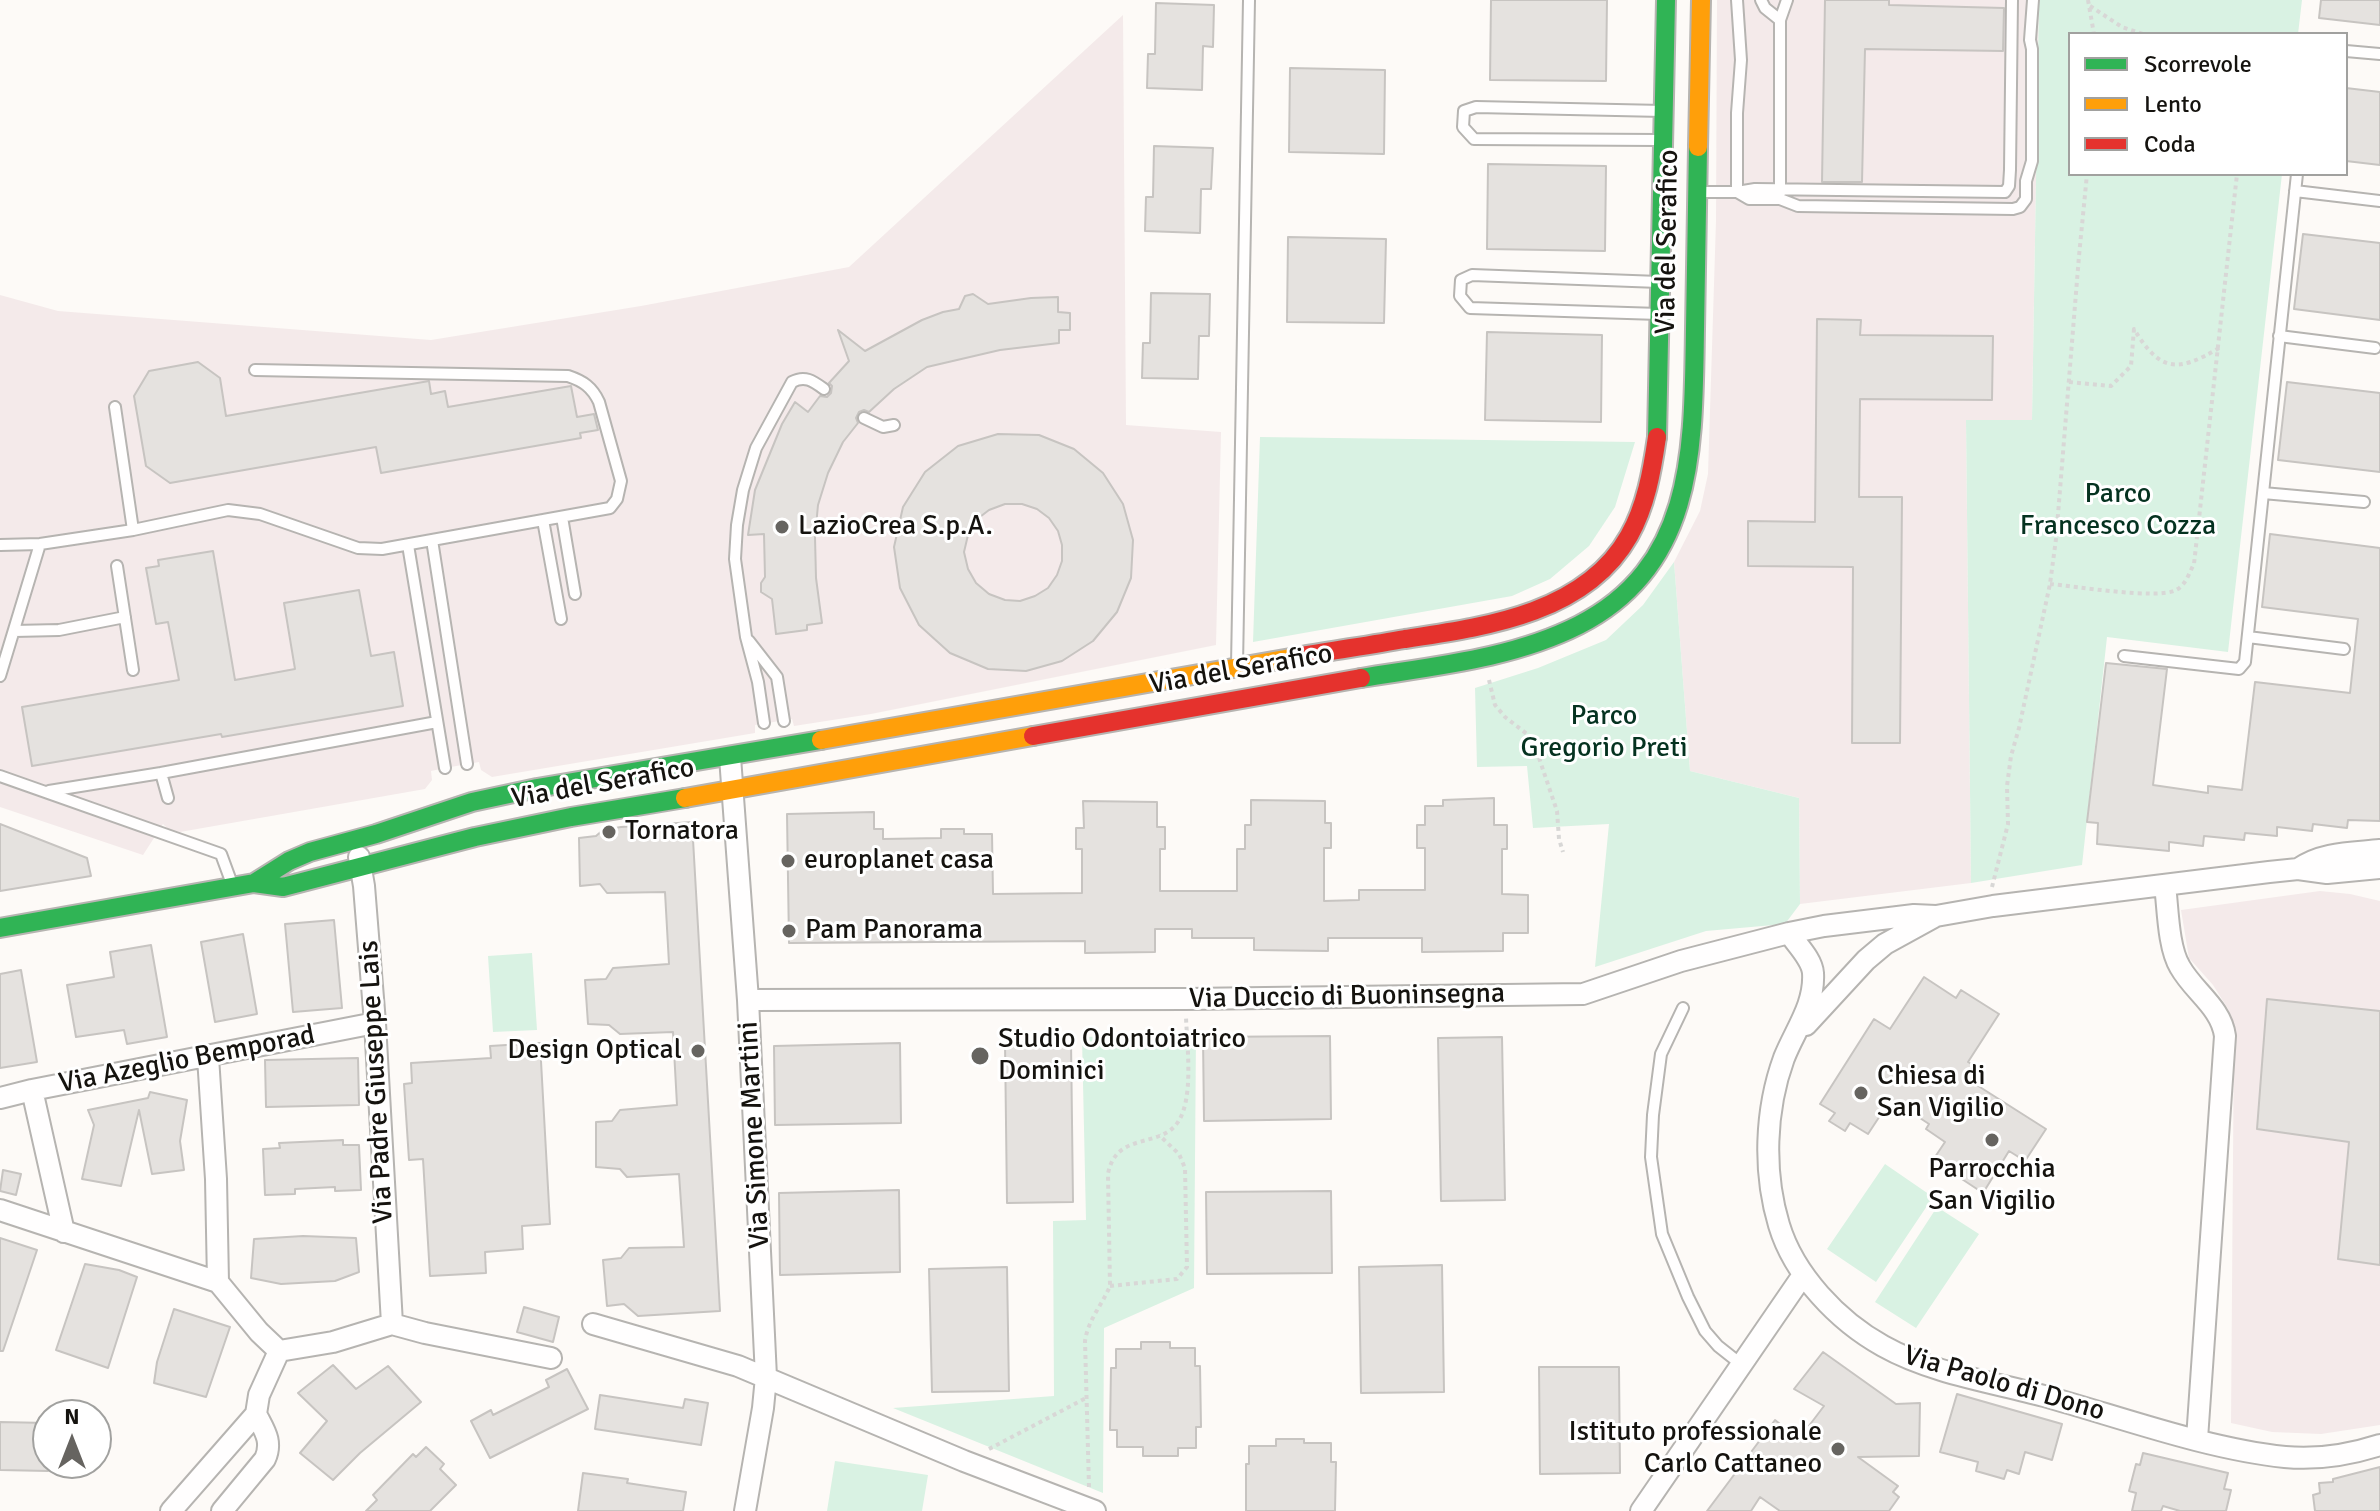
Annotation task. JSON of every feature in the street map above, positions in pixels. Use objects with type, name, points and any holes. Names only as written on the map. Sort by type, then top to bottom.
[{"type":"street","name":"Via del Serafico","points":[[0,928],[254,883],[301,855],[494,797],[1042,699],[1442,634],[1495,623],[1561,599],[1598,574],[1630,536],[1647,498],[1659,427],[1666,0]]},
{"type":"street","name":"Via del Serafico","points":[[254,883],[283,887],[521,827],[1486,657],[1547,640],[1605,609],[1635,584],[1650,566],[1668,534],[1684,490],[1692,444],[1701,0]]},
{"type":"street","points":[[1664,191],[1697,192]]},
{"type":"street","name":"Via Simone Martini","points":[[730,757],[748,1000],[766,1377],[745,1511]]},
{"type":"street","name":"Via Padre Giuseppe Lais","points":[[355,840],[361,868],[375,1023],[392,1324]]},
{"type":"street","points":[[2298,869],[2323,856],[2380,850]]},
{"type":"street","name":"Via Paolo di Dono","points":[[1794,1037],[1866,960],[1885,944],[1936,916],[1993,906],[2298,869],[2327,873],[2380,868]]},
{"type":"street","points":[[2165,885],[2173,950],[2180,968],[2217,1013],[2225,1036],[2197,1439]]},
{"type":"street","name":"Via Duccio di Buoninsegna","points":[[748,1000],[1583,994],[1681,961],[1789,933],[1914,915],[1936,916]]},
{"type":"street","name":"Via Paolo di Dono","points":[[1789,933],[1811,964],[1813,975],[1808,1006],[1785,1057],[1773,1096],[1769,1155],[1773,1200],[1779,1226],[1803,1275],[1858,1330],[1906,1357],[1974,1379],[2262,1454],[2337,1456],[2380,1445]]},
{"type":"street","name":"Via Azeglio Bemporad","points":[[0,1098],[375,1023]]},
{"type":"street","points":[[208,1057],[216,1179],[218,1282]]},
{"type":"street","points":[[32,1090],[64,1232]]},
{"type":"street","points":[[0,1210],[218,1282],[279,1351]]},
{"type":"street","points":[[1641,1511],[1803,1275]]},
{"type":"street","points":[[279,1351],[333,1342],[392,1324],[551,1358]]},
{"type":"street","points":[[593,1324],[738,1366],[964,1461],[1089,1509]]},
{"type":"street","points":[[171,1511],[256,1414],[259,1395],[279,1351]]},
{"type":"street","points":[[222,1511],[265,1459],[268,1451],[269,1439],[256,1414]]},
{"type":"lane","points":[[1237,667],[1249,0]]},
{"type":"lane","points":[[1737,0],[1741,60],[1737,192]]},
{"type":"lane","points":[[1761,0],[1765,8],[1780,20]]},
{"type":"lane","points":[[1780,194],[1780,20],[1787,0]]},
{"type":"lane","points":[[1697,192],[1737,192],[1749,199],[1780,194],[2001,193],[2008,190],[2012,0]]},
{"type":"lane","points":[[1780,194],[1798,206],[2020,207],[2026,199],[2026,181],[2032,161],[2030,40],[2033,0]]},
{"type":"lane","points":[[2348,51],[2380,54]]},
{"type":"lane","points":[[1665,111],[1476,107],[1464,111],[1463,127],[1474,139],[1665,140]]},
{"type":"lane","points":[[2124,656],[2239,669],[2245,662],[2297,176]]},
{"type":"lane","points":[[2295,191],[2380,201]]},
{"type":"lane","points":[[1661,282],[1472,275],[1461,280],[1460,296],[1470,308],[1661,314]]},
{"type":"lane","points":[[2279,336],[2375,348]]},
{"type":"lane","points":[[0,545],[40,544],[133,530],[228,510],[260,514],[358,548],[382,549],[610,508],[617,499],[621,481],[599,402],[594,390],[568,376],[255,370]]},
{"type":"lane","points":[[764,723],[758,682],[746,637],[735,559],[743,490],[756,448],[792,382],[809,378],[824,389]]},
{"type":"lane","points":[[115,407],[133,530]]},
{"type":"lane","points":[[864,418],[883,427],[894,425]]},
{"type":"lane","points":[[2263,493],[2364,502]]},
{"type":"lane","points":[[562,517],[575,594]]},
{"type":"lane","points":[[543,520],[561,619]]},
{"type":"lane","points":[[432,540],[467,764]]},
{"type":"lane","points":[[0,676],[40,544]]},
{"type":"lane","points":[[408,545],[445,768]]},
{"type":"lane","points":[[117,566],[133,670]]},
{"type":"lane","points":[[14,631],[59,630],[125,617]]},
{"type":"lane","points":[[746,637],[777,677],[784,721]]},
{"type":"lane","points":[[2248,637],[2344,649]]},
{"type":"lane","points":[[46,791],[437,722]]},
{"type":"lane","points":[[161,773],[168,798]]},
{"type":"lane","points":[[0,776],[221,854],[233,888]]},
{"type":"lane","points":[[1683,1008],[1661,1054],[1653,1115],[1651,1157],[1662,1234],[1705,1331],[1742,1365]]},
{"type":"path","points":[[2089,3],[2094,32]]},
{"type":"path","points":[[2089,3],[2122,27],[2137,32]]},
{"type":"path","points":[[1991,889],[2008,824],[2007,786],[2011,756],[2050,584],[2087,176]]},
{"type":"path","points":[[2050,584],[2157,594],[2175,591],[2185,583],[2194,564],[2237,176]]},
{"type":"path","points":[[2069,382],[2111,386],[2131,366],[2134,329],[2145,348],[2156,357],[2174,364],[2183,366],[2219,348]]},
{"type":"path","points":[[1488,677],[1495,705],[1527,734],[1537,752],[1557,811],[1563,852]]},
{"type":"path","points":[[1089,1509],[1085,1341],[1087,1326],[1103,1303],[1110,1286],[1108,1174],[1111,1160],[1119,1150],[1177,1125],[1187,1102],[1186,999]]},
{"type":"path","points":[[1110,1286],[1177,1279],[1187,1267],[1185,1168],[1179,1154],[1159,1135]]},
{"type":"path","points":[[964,1461],[1086,1398]]},
{"type":"shaded area","points":[[1717,0],[2039,0],[2032,420],[1966,421],[1971,883],[1800,904],[1799,798],[1690,771],[1674,562],[1700,511],[1708,474],[1716,221]]},
{"type":"shaded area","points":[[1123,15],[1126,425],[1221,432],[1216,645],[871,714],[794,726],[792,719],[755,725],[755,733],[492,777],[481,770],[479,762],[445,768],[431,771],[432,780],[425,789],[180,832],[169,830],[163,824],[143,855],[0,807],[0,295],[58,311],[431,340],[641,306],[849,267]]},
{"type":"shaded area","points":[[2320,891],[2380,901],[2380,1425],[2321,1434],[2272,1432],[2231,1423],[2234,1025],[2213,985],[2189,958],[2181,910]]},
{"type":"green space","name":"Parco Francesco Cozza","points":[[2039,0],[2302,0],[2298,32],[2068,32],[2068,176],[2282,176],[2228,652],[2107,637],[2082,865],[1971,883],[1966,420],[2032,420]]},
{"type":"green space","points":[[1260,437],[1635,442],[1615,507],[1589,546],[1550,579],[1512,596],[1253,642]]},
{"type":"green space","name":"Parco Gregorio Preti","points":[[1674,562],[1690,771],[1799,798],[1800,904],[1785,924],[1706,931],[1595,967],[1609,824],[1533,828],[1527,766],[1477,767],[1475,688],[1538,668],[1606,640],[1643,605]]},
{"type":"green space","points":[[532,953],[537,1030],[493,1032],[488,956]]},
{"type":"green space","points":[[1196,1034],[1194,1288],[1104,1328],[1103,1493],[893,1408],[1054,1396],[1053,1221],[1086,1220],[1082,1037]]},
{"type":"green space","points":[[1885,1164],[1933,1197],[1876,1282],[1827,1249]]},
{"type":"green space","points":[[1937,1207],[1979,1234],[1916,1328],[1875,1302]]},
{"type":"green space","points":[[835,1461],[928,1475],[922,1511],[827,1511]]},
{"type":"building","points":[[1491,0],[1607,0],[1606,81],[1490,80]]},
{"type":"building","points":[[1825,0],[1889,0],[1889,5],[2004,8],[2003,51],[1865,49],[1862,182],[1822,182]]},
{"type":"building","points":[[2321,0],[2380,0],[2380,25],[2319,18]]},
{"type":"building","points":[[1156,3],[1214,5],[1213,47],[1203,46],[1202,90],[1147,88],[1148,54],[1155,54]]},
{"type":"building","points":[[1290,68],[1385,70],[1384,154],[1289,152]]},
{"type":"building","points":[[2348,88],[2380,92],[2380,165],[2348,161]]},
{"type":"building","points":[[1154,146],[1213,148],[1211,189],[1201,189],[1200,233],[1145,231],[1146,197],[1153,197]]},
{"type":"building","points":[[1488,164],[1606,166],[1605,251],[1487,249]]},
{"type":"building","points":[[2303,234],[2380,243],[2380,320],[2294,309]]},
{"type":"building","points":[[1288,237],[1386,239],[1384,323],[1287,322]]},
{"type":"building","points":[[1151,293],[1210,294],[1209,336],[1199,336],[1198,379],[1142,378],[1143,343],[1150,343]]},
{"type":"building","points":[[973,294],[988,304],[1058,297],[1058,312],[1070,313],[1070,330],[1059,330],[1059,343],[1000,350],[927,367],[894,389],[869,412],[859,412],[856,418],[858,423],[843,442],[828,473],[818,505],[816,578],[822,623],[807,625],[807,630],[776,634],[772,599],[761,592],[765,577],[764,534],[748,535],[755,490],[782,424],[795,402],[808,412],[820,396],[827,397],[831,393],[829,383],[849,361],[838,330],[865,351],[922,320],[959,309],[965,296]]},
{"type":"building","points":[[1817,319],[1861,320],[1860,335],[1993,336],[1992,400],[1860,399],[1859,497],[1902,497],[1900,743],[1852,743],[1853,567],[1748,566],[1748,521],[1815,522]]},
{"type":"building","points":[[1487,332],[1602,335],[1601,422],[1485,420]]},
{"type":"building","points":[[198,362],[220,378],[226,416],[429,381],[431,394],[445,391],[448,407],[571,386],[577,417],[594,414],[598,430],[580,433],[581,438],[381,473],[376,447],[170,483],[146,466],[134,396],[149,371]]},
{"type":"building","points":[[2287,382],[2380,393],[2380,472],[2278,460]]},
{"type":"building","points":[[998,434],[1039,435],[1074,449],[1103,473],[1123,504],[1133,540],[1131,578],[1117,612],[1093,641],[1062,661],[1026,671],[988,669],[950,653],[919,625],[900,588],[894,547],[903,507],[925,472],[958,446]],"holes":[[[1005,504],[1022,504],[1037,509],[1049,518],[1058,531],[1062,561],[1048,588],[1020,601],[1005,600],[989,594],[976,583],[968,569],[964,552],[976,520],[989,510]]]},
{"type":"building","points":[[2270,534],[2380,548],[2380,821],[2348,820],[2347,828],[2313,824],[2312,831],[2277,827],[2277,836],[2245,833],[2244,840],[2204,836],[2203,846],[2169,842],[2169,851],[2097,844],[2098,823],[2087,822],[2106,663],[2167,669],[2153,785],[2208,793],[2208,786],[2242,790],[2255,682],[2350,693],[2358,619],[2262,607]]},
{"type":"building","points":[[213,551],[235,680],[295,669],[284,603],[359,590],[371,656],[394,652],[403,706],[32,766],[22,707],[179,680],[168,622],[156,624],[146,568],[159,566],[158,560]]},
{"type":"building","points":[[1494,798],[1494,825],[1507,825],[1507,849],[1502,849],[1502,894],[1528,895],[1528,933],[1503,933],[1503,951],[1422,952],[1422,938],[1328,938],[1328,951],[1254,950],[1254,938],[1192,938],[1192,929],[1155,929],[1155,952],[1085,953],[1085,941],[789,943],[787,814],[874,812],[874,829],[883,829],[883,839],[941,838],[941,829],[964,829],[964,834],[992,834],[993,894],[1082,893],[1082,849],[1076,849],[1076,828],[1084,828],[1083,801],[1157,802],[1157,827],[1165,827],[1165,849],[1160,849],[1160,891],[1237,891],[1237,849],[1245,849],[1245,825],[1251,825],[1251,800],[1325,801],[1325,823],[1331,823],[1331,848],[1324,848],[1324,901],[1359,900],[1359,890],[1425,890],[1425,848],[1417,848],[1417,825],[1425,825],[1425,806],[1443,806],[1443,800]]},
{"type":"building","points":[[692,822],[720,1311],[638,1316],[624,1304],[607,1306],[603,1260],[621,1258],[629,1248],[684,1247],[679,1174],[627,1177],[620,1169],[596,1167],[596,1122],[612,1121],[620,1110],[677,1105],[673,1032],[620,1034],[609,1025],[588,1024],[585,980],[606,979],[613,968],[669,964],[665,892],[607,893],[600,884],[580,886],[579,838],[621,827]]},
{"type":"building","points":[[0,824],[87,858],[91,876],[0,891]]},
{"type":"building","points":[[334,920],[342,1008],[293,1012],[285,924]]},
{"type":"building","points":[[243,934],[257,1014],[215,1022],[201,942]]},
{"type":"building","points":[[151,945],[167,1037],[127,1044],[124,1030],[76,1037],[67,985],[114,977],[110,952]]},
{"type":"building","points":[[21,970],[37,1062],[0,1068],[0,974]]},
{"type":"building","name":"Chiesa di San Vigilio","points":[[1924,977],[1956,998],[1961,990],[1999,1014],[1968,1062],[1980,1069],[1972,1082],[2046,1129],[2025,1161],[2009,1151],[1983,1193],[1933,1160],[1945,1142],[1926,1129],[1929,1124],[1891,1099],[1868,1134],[1850,1123],[1845,1131],[1829,1121],[1835,1113],[1820,1104],[1874,1019],[1890,1029]]},
{"type":"building","points":[[2267,999],[2380,1011],[2380,1265],[2338,1259],[2349,1142],[2257,1129]]},
{"type":"building","points":[[1330,1036],[1331,1119],[1204,1121],[1203,1037]]},
{"type":"building","points":[[1502,1037],[1505,1200],[1441,1201],[1438,1038]]},
{"type":"building","points":[[1071,1041],[1073,1202],[1007,1203],[1005,1043]]},
{"type":"building","points":[[540,1043],[550,1224],[522,1226],[523,1249],[485,1252],[486,1273],[430,1276],[423,1159],[409,1160],[404,1084],[412,1083],[411,1063],[491,1058],[490,1046]]},
{"type":"building","points":[[900,1043],[901,1123],[775,1125],[774,1046]]},
{"type":"building","points":[[358,1058],[359,1105],[266,1107],[265,1060]]},
{"type":"building","points":[[150,1092],[187,1100],[180,1141],[184,1170],[152,1174],[139,1110],[121,1186],[82,1179],[94,1125],[88,1110],[148,1098]]},
{"type":"building","points":[[343,1140],[343,1145],[359,1145],[361,1190],[335,1191],[335,1187],[295,1189],[295,1194],[265,1195],[263,1149],[280,1148],[279,1143]]},
{"type":"building","points":[[3,1170],[21,1174],[16,1195],[0,1191]]},
{"type":"building","points":[[899,1190],[900,1272],[780,1275],[779,1193]]},
{"type":"building","points":[[1331,1191],[1332,1273],[1207,1274],[1206,1192]]},
{"type":"building","points":[[303,1236],[356,1238],[359,1272],[335,1281],[281,1284],[251,1278],[254,1239]]},
{"type":"building","points":[[0,1238],[37,1250],[3,1351],[0,1351]]},
{"type":"building","points":[[85,1264],[119,1270],[137,1277],[108,1368],[56,1350]]},
{"type":"building","points":[[1442,1265],[1444,1392],[1361,1393],[1359,1267]]},
{"type":"building","points":[[1007,1267],[1009,1391],[932,1392],[929,1269]]},
{"type":"building","points":[[524,1307],[559,1317],[553,1342],[517,1332]]},
{"type":"building","points":[[174,1309],[230,1327],[206,1397],[154,1383],[157,1362]]},
{"type":"building","points":[[1141,1342],[1170,1342],[1170,1348],[1195,1348],[1195,1366],[1200,1366],[1201,1427],[1196,1427],[1196,1448],[1178,1448],[1178,1456],[1143,1456],[1143,1447],[1117,1447],[1117,1430],[1110,1430],[1111,1368],[1116,1368],[1116,1349],[1141,1349]]},
{"type":"building","name":"Istituto professionale Carlo Cattaneo","points":[[1823,1352],[1896,1404],[1920,1403],[1919,1456],[1858,1457],[1898,1486],[1893,1492],[1899,1497],[1889,1511],[1780,1511],[1760,1497],[1751,1511],[1707,1511],[1775,1420],[1799,1439],[1824,1406],[1794,1389]]},
{"type":"building","points":[[333,1365],[356,1389],[388,1366],[421,1402],[333,1480],[300,1453],[327,1421],[298,1393]]},
{"type":"building","points":[[1539,1367],[1619,1367],[1620,1473],[1540,1474]]},
{"type":"building","points":[[567,1369],[588,1409],[490,1458],[471,1421],[491,1410],[493,1415],[549,1387],[546,1380]]},
{"type":"building","points":[[1957,1394],[2062,1424],[2052,1460],[2025,1452],[2019,1474],[2007,1470],[2004,1479],[1976,1471],[1978,1462],[1940,1452]]},
{"type":"building","points":[[600,1395],[683,1408],[685,1399],[708,1403],[701,1445],[595,1429]]},
{"type":"building","points":[[0,1422],[32,1423],[32,1471],[0,1470]]},
{"type":"building","points":[[1276,1439],[1331,1443],[1331,1462],[1336,1462],[1335,1511],[1246,1511],[1249,1446],[1276,1446]]},
{"type":"building","points":[[426,1447],[444,1464],[440,1469],[456,1485],[430,1511],[366,1511],[377,1500],[373,1495],[413,1454],[416,1457]]},
{"type":"building","points":[[2143,1453],[2228,1473],[2224,1489],[2231,1490],[2226,1511],[2180,1511],[2163,1506],[2161,1511],[2132,1511],[2136,1493],[2129,1491],[2136,1464],[2140,1465]]},
{"type":"building","points":[[2380,1467],[2380,1511],[2315,1511],[2313,1495],[2320,1493],[2319,1483],[2333,1482],[2333,1479]]},
{"type":"building","points":[[583,1473],[686,1492],[683,1511],[578,1511]]},
{"type":"traffic: fast","points":[[1657,437],[1666,0]]},
{"type":"traffic: fast","points":[[1361,678],[1472,660],[1553,637],[1579,625],[1618,600],[1647,570],[1667,535],[1680,498],[1689,457],[1693,415],[1698,147]]},
{"type":"traffic: fast","points":[[254,883],[310,852],[472,802],[537,788],[821,740]]},
{"type":"traffic: fast","points":[[0,928],[254,883],[283,887],[475,837],[685,798]]},
{"type":"traffic: slow","points":[[1698,147],[1701,0]]},
{"type":"traffic: slow","points":[[821,740],[1302,656]]},
{"type":"traffic: slow","points":[[685,798],[1033,736]]},
{"type":"traffic: jam","points":[[1302,656],[1467,629],[1499,622],[1560,600],[1587,583],[1610,562],[1629,536],[1648,488],[1657,437]]},
{"type":"traffic: jam","points":[[1033,736],[1361,678]]},
{"type":"place","name":"LazioCrea S.p.A.","points":[[782,527]]},
{"type":"place","name":"Tornatora","points":[[609,832]]},
{"type":"place","name":"europlanet casa","points":[[788,861]]},
{"type":"place","name":"Pam Panorama","points":[[789,931]]},
{"type":"place","name":"Design Optical","points":[[698,1051]]},
{"type":"place","name":"Studio Odontoiatrico Dominici","points":[[980,1056]]},
{"type":"place","name":"Chiesa di San Vigilio","points":[[1861,1093]]},
{"type":"place","name":"Parrocchia San Vigilio","points":[[1992,1140]]},
{"type":"place","name":"Istituto professionale Carlo Cattaneo","points":[[1838,1449]]}]
